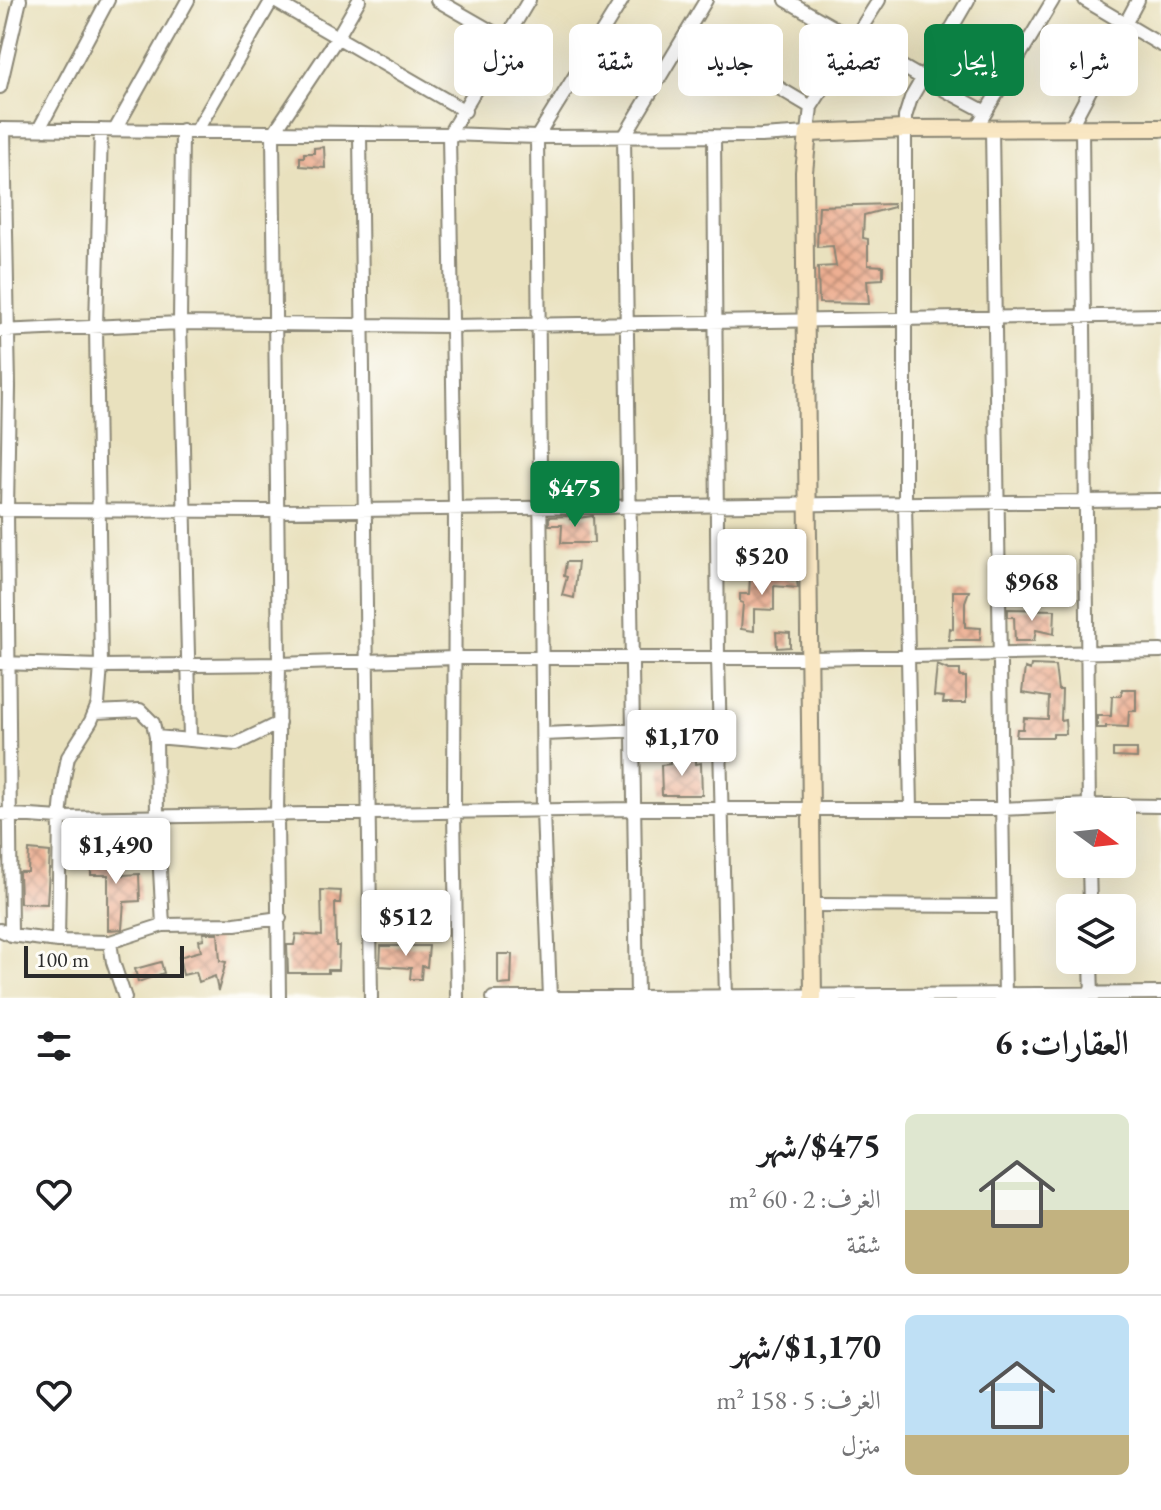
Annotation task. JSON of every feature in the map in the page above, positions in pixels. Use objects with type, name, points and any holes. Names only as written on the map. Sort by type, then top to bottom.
[{"type":"street","points":[[0,87],[20,0]]},
{"type":"street","points":[[39,129],[108,0]]},
{"type":"street","points":[[115,130],[188,0]]},
{"type":"street","points":[[197,130],[272,0],[465,111]]},
{"type":"street","points":[[279,998],[273,134],[359,0]]},
{"type":"street","points":[[514,24],[529,0]]},
{"type":"street","points":[[550,998],[543,811],[537,137],[622,0]]},
{"type":"street","points":[[691,24],[706,0]]},
{"type":"street","points":[[786,0],[826,24]]},
{"type":"street","points":[[865,24],[879,0]]},
{"type":"street","points":[[911,809],[906,656],[904,129],[907,107],[968,0]]},
{"type":"street","points":[[1005,996],[995,319],[984,129],[986,112],[1053,0]]},
{"type":"street","points":[[1085,0],[1161,45]]},
{"type":"street","points":[[1088,798],[1082,315],[1075,129],[1124,23],[1138,0]]},
{"type":"street","points":[[443,1],[481,24]]},
{"type":"street","points":[[637,997],[624,137],[678,46]]},
{"type":"street","points":[[908,70],[986,112]]},
{"type":"street","points":[[783,90],[811,107]]},
{"type":"street","points":[[457,998],[455,507],[449,134],[473,96]]},
{"type":"street","points":[[813,997],[804,172],[811,107],[818,96]]},
{"type":"street","points":[[280,918],[235,924],[163,925],[110,942],[58,941],[6,932],[2,129],[624,137],[1159,126]]},
{"type":"street","points":[[58,941],[60,818],[68,757],[95,712],[101,666],[96,326],[101,130]]},
{"type":"street","points":[[182,130],[180,323],[190,738]]},
{"type":"street","points":[[360,134],[371,998]]},
{"type":"street","points":[[714,136],[718,658],[726,997]]},
{"type":"street","points":[[4,331],[180,323],[450,326],[1161,315]]},
{"type":"street","points":[[3,510],[276,511],[1161,500]]},
{"type":"street","points":[[5,663],[101,666],[366,663],[454,658],[811,658],[1161,651]]},
{"type":"street","points":[[95,712],[143,711],[153,723],[163,925]]},
{"type":"street","points":[[156,737],[236,744],[279,723]]},
{"type":"street","points":[[543,734],[632,731],[721,733]]},
{"type":"street","points":[[1136,807],[1161,806]]},
{"type":"street","points":[[4,814],[60,818],[633,809],[1056,808]]},
{"type":"street","points":[[813,905],[1002,906]]},
{"type":"street","points":[[110,942],[125,998]]},
{"type":"street","points":[[1091,974],[1092,995]]},
{"type":"street","points":[[493,998],[1161,993]]},
{"type":"building","points":[[324,147],[325,168],[300,166],[300,157],[304,157],[304,153],[314,153],[314,148]]},
{"type":"building","points":[[893,204],[894,207],[864,215],[863,238],[868,239],[868,265],[883,266],[883,279],[867,280],[869,304],[819,303],[818,267],[836,266],[833,246],[817,247],[819,206]]},
{"type":"building","points":[[570,516],[570,519],[593,516],[594,543],[561,543],[562,525],[549,525],[549,517]]},
{"type":"building","points":[[737,538],[737,553],[726,553],[726,539]]},
{"type":"building","points":[[566,562],[578,562],[574,598],[562,595],[567,577],[564,576]]},
{"type":"building","points":[[780,570],[782,578],[797,581],[798,588],[774,586],[774,610],[754,609],[754,631],[741,629],[743,603],[740,602],[740,594],[749,594],[750,577],[772,578],[774,571]]},
{"type":"building","points":[[953,591],[969,591],[965,602],[965,627],[981,628],[980,640],[949,640],[950,628],[953,629]]},
{"type":"building","points":[[1008,609],[1055,610],[1054,634],[1036,630],[1034,641],[1015,641],[1014,617],[1008,617]]},
{"type":"building","points":[[776,632],[790,633],[790,647],[777,648]]},
{"type":"building","points":[[937,665],[960,670],[960,677],[966,677],[966,703],[943,703],[944,697],[934,696]]},
{"type":"building","points":[[1031,665],[1055,666],[1058,690],[1062,690],[1061,721],[1065,720],[1066,734],[1016,737],[1017,729],[1023,729],[1024,718],[1048,719],[1049,697],[1022,693],[1025,668],[1030,670]]},
{"type":"building","points":[[1122,689],[1136,689],[1136,711],[1129,711],[1128,727],[1097,728],[1097,716],[1111,716],[1112,696],[1121,696]]},
{"type":"building","points":[[1113,749],[1137,749],[1137,758],[1113,757]]},
{"type":"building","points":[[688,756],[696,756],[696,764],[701,763],[702,795],[662,795],[661,765],[670,764],[670,761],[688,761]]},
{"type":"building","points":[[29,850],[50,852],[47,904],[20,903],[19,872],[28,872]]},
{"type":"building","points":[[92,850],[105,851],[105,857],[125,859],[123,875],[139,874],[140,901],[124,902],[122,929],[108,930],[108,875],[91,875]]},
{"type":"building","points":[[321,890],[341,891],[340,903],[335,903],[338,970],[288,973],[287,945],[294,945],[296,934],[322,936]]},
{"type":"building","points":[[203,933],[218,933],[220,961],[226,962],[218,991],[215,976],[199,982],[196,972],[183,975],[179,957],[201,951],[199,940],[204,939]]},
{"type":"building","points":[[381,946],[429,946],[427,967],[422,966],[421,979],[410,979],[411,968],[380,966]]},
{"type":"building","points":[[498,954],[512,954],[511,984],[499,985]]},
{"type":"building","points":[[161,962],[164,973],[138,982],[135,969]]}]
